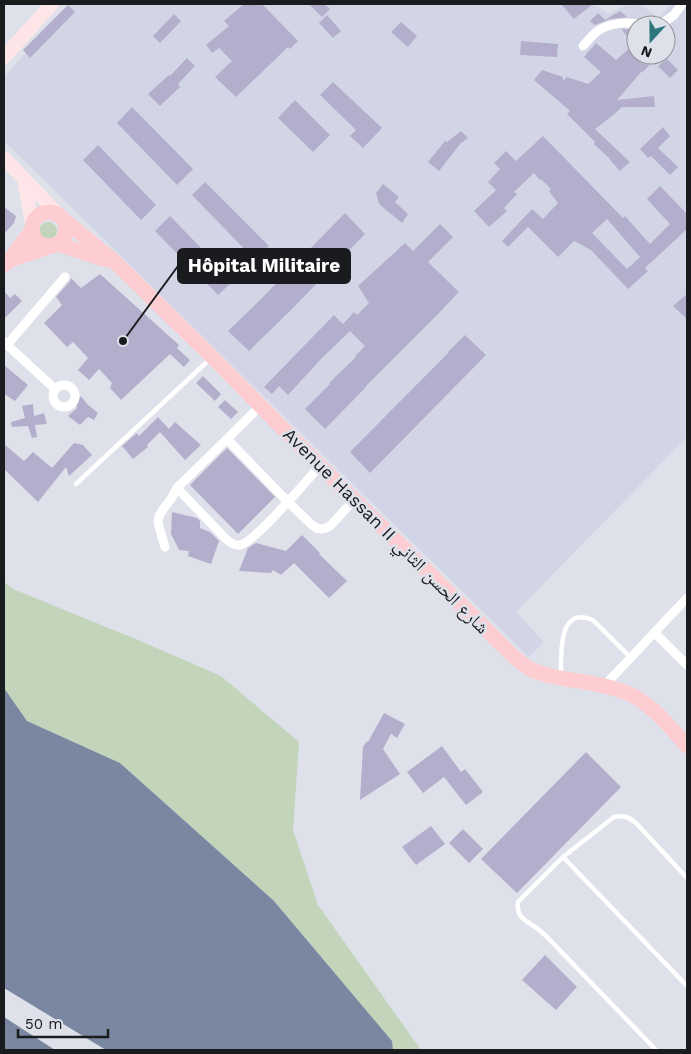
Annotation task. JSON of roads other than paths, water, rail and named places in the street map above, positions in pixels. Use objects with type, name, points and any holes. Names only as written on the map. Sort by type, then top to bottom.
[{"type":"main road","points":[[4,57],[52,4]]},
{"type":"main road","points":[[4,158],[60,216],[66,227],[65,236],[55,245],[7,263]]},
{"type":"main road","points":[[24,178],[33,235],[38,243],[42,245],[55,245]]},
{"type":"main road","points":[[7,263],[32,227],[35,218],[46,212],[52,212],[60,216]]},
{"type":"main road","name":"Avenue Hassan II شارع الحسن الثاني","points":[[60,216],[116,264],[212,357],[512,655],[531,670],[546,675],[604,686],[629,693],[644,702],[687,746]]},
{"type":"main road","name":"Avenue Hassan II شارع الحسن الثاني","points":[[55,245],[116,264]]},
{"type":"street","points":[[674,15],[682,4]]},
{"type":"street","points":[[583,46],[600,29],[626,22]]},
{"type":"street","points":[[55,389],[5,344],[65,277]]},
{"type":"street","points":[[165,547],[158,523],[159,516],[177,488],[260,406]]},
{"type":"street","points":[[227,439],[316,528],[326,528],[332,524],[354,500]]},
{"type":"street","points":[[177,488],[226,539],[234,545],[239,545],[249,541],[288,502],[320,466]]},
{"type":"street","points":[[604,686],[687,598]]},
{"type":"street","points":[[655,633],[687,665]]},
{"type":"lane","points":[[76,484],[212,357]]},
{"type":"lane","points":[[561,678],[561,645],[563,635],[567,626],[576,618],[586,617],[593,620],[631,658]]},
{"type":"lane","points":[[656,1050],[548,938],[537,928],[525,921],[517,909],[518,902],[563,857],[614,817],[622,815],[636,823],[687,878]]},
{"type":"lane","points":[[563,857],[687,986]]},
{"type":"water","points":[[4,688],[27,721],[120,763],[274,901],[392,1041],[393,1050],[106,1050],[4,988]]},
{"type":"water","points":[[4,1017],[55,1050],[4,1050]]},
{"type":"place","name":"Hôpital Militaire","points":[[123,341]]}]
